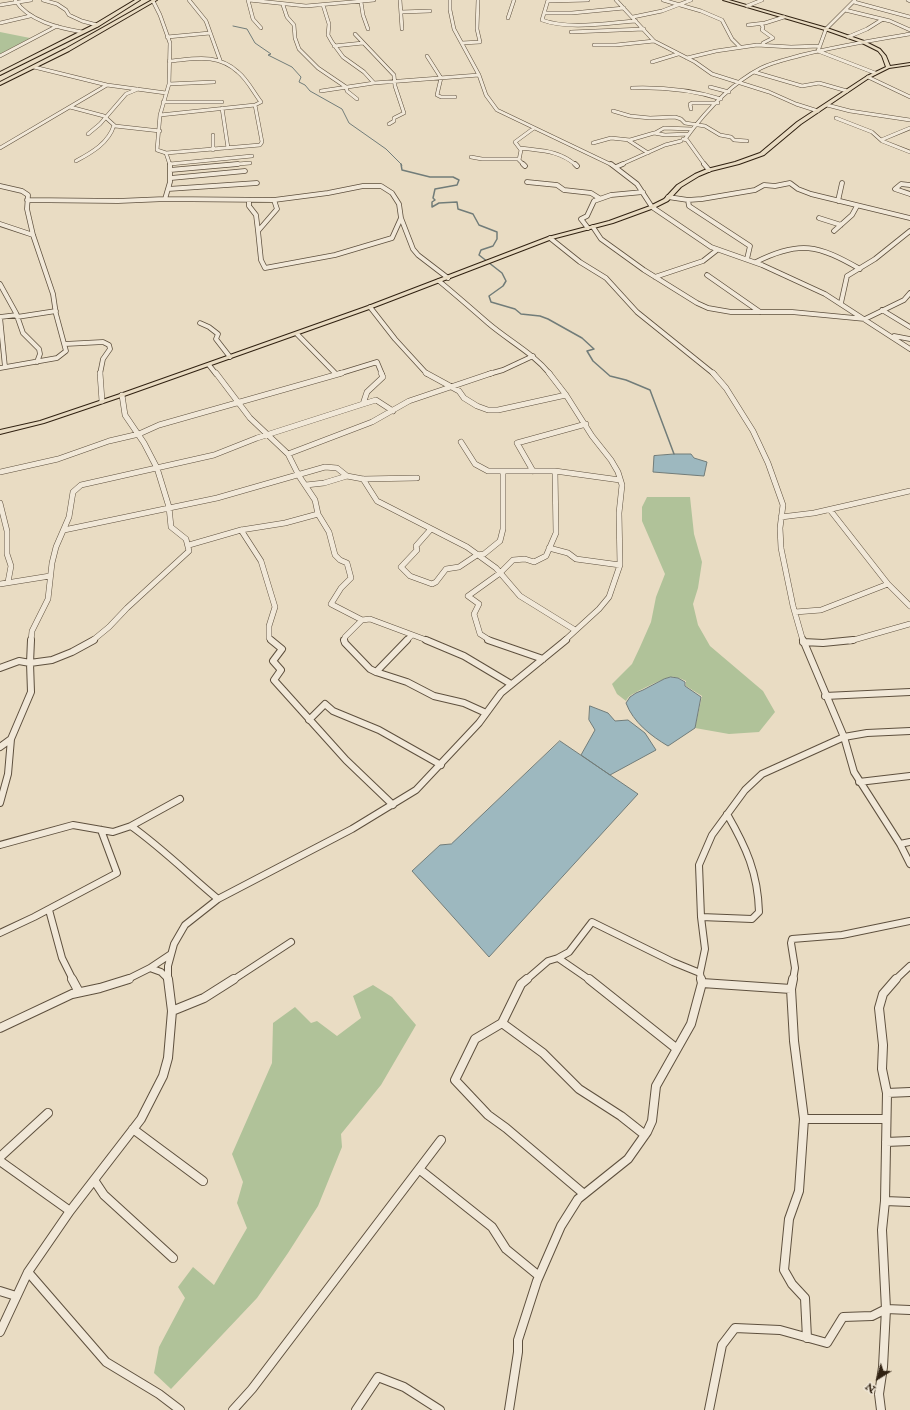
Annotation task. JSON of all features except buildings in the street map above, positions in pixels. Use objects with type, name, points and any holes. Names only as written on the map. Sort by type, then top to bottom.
[{"type":"highway","points":[[0,74],[23,64],[97,25],[138,0]]},
{"type":"highway","points":[[0,84],[68,50],[154,1]]},
{"type":"highway","points":[[23,64],[34,67]]},
{"type":"main road","points":[[725,0],[826,29],[863,42],[879,50],[884,56],[888,67]]},
{"type":"main road","points":[[0,432],[42,422],[209,365],[448,278],[550,238],[590,227],[662,203],[685,182],[709,170],[737,163],[762,154],[799,124],[868,77],[888,67],[910,64]]},
{"type":"street","points":[[0,5],[15,1],[31,0]]},
{"type":"street","points":[[43,0],[57,4],[66,10],[69,15],[82,21],[97,25]]},
{"type":"street","points":[[189,0],[206,22],[220,60]]},
{"type":"street","points":[[261,28],[254,18],[249,0],[306,6],[374,0]]},
{"type":"street","points":[[400,0],[402,29]]},
{"type":"street","points":[[450,0],[453,25],[478,75],[486,95],[496,110],[588,152],[616,167],[637,184],[652,207],[717,250],[756,262],[825,294],[910,349]]},
{"type":"street","points":[[462,43],[480,42],[477,29],[478,0]]},
{"type":"street","points":[[508,18],[514,0]]},
{"type":"street","points":[[588,0],[548,0],[543,21],[556,24],[636,21]]},
{"type":"street","points":[[616,0],[654,41],[687,58],[712,74],[774,94],[796,104],[818,111]]},
{"type":"street","points":[[663,0],[722,20],[729,31],[731,38],[740,48]]},
{"type":"street","points":[[633,17],[651,14],[692,0]]},
{"type":"street","points":[[747,6],[762,0]]},
{"type":"street","points":[[15,1],[30,16],[72,31],[82,32]]},
{"type":"street","points":[[154,1],[170,42],[169,84],[160,115],[160,131],[157,150],[166,153],[213,150],[261,144],[255,104]]},
{"type":"street","points":[[818,51],[826,29],[855,1],[910,17]]},
{"type":"street","points":[[361,2],[363,15],[368,29]]},
{"type":"street","points":[[283,4],[287,17],[294,25],[294,34],[298,48],[309,60],[346,87],[347,91],[357,99]]},
{"type":"street","points":[[323,5],[329,24],[328,35],[334,46],[343,56],[364,72],[374,83]]},
{"type":"street","points":[[545,13],[572,13],[624,8]]},
{"type":"street","points":[[845,10],[900,24],[910,33]]},
{"type":"street","points":[[401,12],[430,11]]},
{"type":"street","points":[[0,23],[30,16]]},
{"type":"street","points":[[748,25],[761,24],[784,17]]},
{"type":"street","points":[[848,37],[867,29],[883,19]]},
{"type":"street","points":[[761,24],[763,27],[762,30],[773,38],[763,43],[764,45]]},
{"type":"street","points":[[0,56],[57,26]]},
{"type":"street","points":[[571,32],[644,29]]},
{"type":"street","points":[[167,37],[210,33]]},
{"type":"street","points":[[616,167],[676,142],[684,141],[695,125],[738,83],[764,66],[818,51],[910,33]]},
{"type":"street","points":[[355,34],[394,75],[394,82],[404,113],[394,118],[394,121],[389,124]]},
{"type":"street","points":[[594,45],[616,45],[654,41]]},
{"type":"street","points":[[334,46],[363,43]]},
{"type":"street","points":[[687,58],[716,51],[764,45],[791,47],[820,46]]},
{"type":"street","points":[[818,51],[875,74]]},
{"type":"street","points":[[652,62],[678,54]]},
{"type":"street","points":[[427,56],[441,78],[437,95],[441,97],[455,97]]},
{"type":"street","points":[[160,115],[255,104],[261,102],[239,72],[220,60],[206,58],[169,61]]},
{"type":"street","points":[[34,67],[107,85],[166,93]]},
{"type":"street","points":[[754,72],[802,86],[818,83],[847,91]]},
{"type":"street","points":[[321,91],[374,83],[478,75]]},
{"type":"street","points":[[868,77],[910,97]]},
{"type":"street","points":[[169,84],[214,82]]},
{"type":"street","points":[[702,92],[714,83]]},
{"type":"street","points":[[0,148],[107,85]]},
{"type":"street","points":[[710,86],[729,92]]},
{"type":"street","points":[[88,134],[107,117],[120,99],[138,88]]},
{"type":"street","points":[[632,88],[702,92],[721,99]]},
{"type":"street","points":[[163,102],[222,102]]},
{"type":"street","points":[[692,109],[690,104],[692,103],[718,103]]},
{"type":"street","points":[[827,105],[850,111],[910,120]]},
{"type":"street","points":[[70,107],[107,117],[114,125],[160,131]]},
{"type":"street","points":[[222,108],[228,148]]},
{"type":"street","points":[[613,111],[636,116],[675,117],[681,119],[685,123],[705,126],[720,135],[731,137],[734,140],[747,141]]},
{"type":"street","points":[[836,118],[872,132],[881,140],[910,152]]},
{"type":"street","points":[[76,161],[99,148],[113,129],[114,125]]},
{"type":"street","points":[[534,128],[516,140],[515,142],[520,148],[559,154],[566,157],[577,166]]},
{"type":"street","points":[[593,143],[611,138],[628,140],[654,134],[664,128],[692,130]]},
{"type":"street","points":[[881,140],[910,128]]},
{"type":"street","points":[[654,134],[689,134]]},
{"type":"street","points":[[213,135],[213,150]]},
{"type":"street","points":[[665,135],[676,142]]},
{"type":"street","points":[[628,140],[648,153]]},
{"type":"street","points":[[684,141],[709,170]]},
{"type":"street","points":[[520,148],[519,159],[525,166]]},
{"type":"street","points":[[165,199],[171,184],[170,164],[166,153]]},
{"type":"street","points":[[170,164],[252,156]]},
{"type":"street","points":[[471,157],[482,159],[519,159]]},
{"type":"street","points":[[170,170],[250,163]]},
{"type":"street","points":[[171,178],[245,172]]},
{"type":"street","points":[[527,182],[557,185],[564,190],[591,193],[599,198]]},
{"type":"street","points":[[168,190],[257,183]]},
{"type":"street","points":[[668,197],[688,200],[755,190],[764,185],[778,186],[790,183],[798,189],[811,194],[910,218]]},
{"type":"street","points":[[838,201],[842,183]]},
{"type":"street","points":[[910,185],[901,184],[895,189],[910,194]]},
{"type":"street","points":[[0,186],[26,193],[28,195],[28,209],[33,235],[53,294],[66,351],[58,358],[3,368],[0,317],[56,311]]},
{"type":"street","points":[[27,200],[118,201],[194,198],[274,200],[322,194],[363,186],[378,186],[386,188],[399,204],[401,218],[413,249],[418,255],[448,278]]},
{"type":"street","points":[[194,198],[199,187]]},
{"type":"street","points":[[643,192],[599,198],[593,202],[587,218],[581,219],[607,244],[655,277],[702,306],[731,312],[815,314],[865,319],[904,300],[910,293]]},
{"type":"street","points":[[249,200],[249,206],[256,215],[261,260],[265,268],[335,255],[392,238],[401,218]]},
{"type":"street","points":[[258,231],[277,209],[274,200]]},
{"type":"street","points":[[688,200],[689,206],[750,246],[747,260]]},
{"type":"street","points":[[834,231],[852,215],[857,206]]},
{"type":"street","points":[[819,218],[841,225]]},
{"type":"street","points":[[1,226],[33,235]]},
{"type":"street","points":[[841,303],[845,290],[845,279],[875,259],[910,231]]},
{"type":"street","points":[[550,238],[580,262],[606,278],[637,312],[713,373],[726,388],[753,431],[768,463],[783,505],[780,528],[780,548],[803,642],[844,737],[854,772],[900,844],[910,864]]},
{"type":"street","points":[[756,262],[775,252],[808,247],[835,254],[860,269]]},
{"type":"street","points":[[655,277],[703,261],[717,250]]},
{"type":"street","points":[[707,275],[760,312]]},
{"type":"street","points":[[0,1332],[28,1272],[70,1211],[133,1130],[154,1097],[163,1076],[168,1058],[172,1011],[168,966],[174,944],[185,925],[218,898],[352,829],[416,790],[441,765],[486,713],[501,693],[543,659],[599,609],[609,597],[620,566],[619,513],[622,485],[618,472],[549,372],[533,356],[488,323],[476,311],[439,281]]},
{"type":"street","points":[[0,284],[17,316],[23,333],[39,349],[40,354],[37,362]]},
{"type":"street","points":[[370,307],[395,340],[428,376],[443,384],[451,386],[459,391],[464,398],[477,406],[488,410],[498,410],[566,396]]},
{"type":"street","points":[[882,310],[910,327]]},
{"type":"street","points":[[200,323],[209,327],[218,334],[216,339],[230,357]]},
{"type":"street","points":[[297,334],[336,374]]},
{"type":"street","points":[[889,335],[910,339]]},
{"type":"street","points":[[65,344],[103,342],[110,345],[110,349],[103,359],[100,372],[102,401]]},
{"type":"street","points":[[288,454],[365,424],[393,411],[405,403],[451,386],[502,370],[533,356]]},
{"type":"street","points":[[0,472],[58,459],[109,441],[139,434],[159,425],[365,367],[377,362],[383,378],[370,388],[363,397],[363,404]]},
{"type":"street","points":[[209,365],[256,425],[269,435],[288,454],[299,476],[315,500],[318,514],[329,532],[335,554],[338,558],[347,563],[351,578],[341,588],[331,604],[362,620],[370,619],[412,634],[464,656],[511,684]]},
{"type":"street","points":[[0,668],[22,660],[30,663],[46,662],[76,650],[99,635],[128,606],[165,575],[189,551],[189,545],[181,534],[171,528],[169,507],[157,468],[139,434],[125,415],[122,395]]},
{"type":"street","points":[[0,803],[8,774],[11,739],[31,692],[30,663],[32,631],[48,599],[50,576],[56,547],[64,530],[73,492],[76,489],[81,485],[97,480],[157,468],[214,454],[376,400],[393,411]]},
{"type":"street","points":[[533,471],[517,443],[586,424]]},
{"type":"street","points":[[461,442],[475,465],[480,469],[488,471],[555,471],[620,480]]},
{"type":"street","points":[[64,530],[134,517],[169,507],[216,498],[330,467],[342,471],[347,476]]},
{"type":"street","points":[[432,529],[416,546],[417,550],[401,567],[403,571],[432,584],[436,582],[446,569],[459,567],[477,555],[484,554],[500,542],[503,535],[504,471]]},
{"type":"street","points":[[543,659],[490,641],[480,634],[474,614],[479,604],[468,596],[500,573],[512,560],[525,559],[534,562],[546,556],[556,533],[555,471]]},
{"type":"street","points":[[306,485],[324,483],[347,476],[363,480],[417,478]]},
{"type":"street","points":[[363,480],[377,501],[467,547],[500,573],[520,596],[575,630]]},
{"type":"street","points":[[781,517],[830,510],[910,490]]},
{"type":"street","points":[[0,503],[1,515],[7,531],[8,554],[11,566],[8,582]]},
{"type":"street","points":[[830,510],[888,584],[910,606]]},
{"type":"street","points":[[189,545],[241,530],[285,523],[318,514]]},
{"type":"street","points":[[241,530],[261,561],[275,607],[269,626],[269,638],[282,648],[273,661],[281,670],[274,680],[346,760],[393,805]]},
{"type":"street","points":[[549,548],[568,553],[576,559],[620,566]]},
{"type":"street","points":[[0,584],[50,576]]},
{"type":"street","points":[[795,612],[821,610],[888,584]]},
{"type":"street","points":[[362,620],[344,640],[370,669],[407,682],[434,696],[464,703],[486,713]]},
{"type":"street","points":[[803,642],[828,643],[849,641],[910,624]]},
{"type":"street","points":[[376,672],[412,634]]},
{"type":"street","points":[[825,696],[910,692]]},
{"type":"street","points":[[309,720],[325,704],[333,710],[379,730],[441,765]]},
{"type":"street","points":[[509,1410],[518,1352],[518,1340],[539,1276],[561,1226],[578,1199],[628,1159],[645,1135],[652,1121],[656,1086],[691,1024],[702,983],[700,973],[705,949],[701,917],[699,865],[712,835],[746,790],[762,774],[844,737],[867,733],[910,731]]},
{"type":"street","points":[[0,747],[11,739]]},
{"type":"street","points":[[859,782],[910,776]]},
{"type":"street","points":[[0,845],[73,825],[112,832],[131,826],[180,798]]},
{"type":"street","points":[[701,917],[752,919],[759,912],[759,894],[748,851],[727,814]]},
{"type":"street","points":[[131,826],[149,838],[178,866],[218,898]]},
{"type":"street","points":[[0,933],[48,910],[117,873],[100,830]]},
{"type":"street","points":[[900,844],[910,842]]},
{"type":"street","points":[[48,910],[62,958],[79,992]]},
{"type":"street","points":[[807,1338],[806,1298],[792,1284],[784,1270],[789,1219],[799,1191],[804,1119],[794,1041],[791,989],[795,968],[791,943],[792,939],[796,937],[819,938],[910,921]]},
{"type":"street","points":[[584,1194],[506,1128],[488,1115],[455,1080],[475,1039],[502,1023],[521,984],[548,961],[569,952],[592,922],[673,962],[700,973]]},
{"type":"street","points":[[172,1011],[204,998],[291,942]]},
{"type":"street","points":[[0,1028],[72,994],[100,988],[134,977],[171,954]]},
{"type":"street","points":[[558,958],[572,966],[606,991],[677,1049]]},
{"type":"street","points":[[881,1410],[879,1394],[883,1367],[886,1309],[882,1230],[885,1201],[885,1119],[887,1094],[882,1069],[883,1045],[879,1008],[883,994],[898,976],[910,966]]},
{"type":"street","points":[[150,968],[161,972],[168,979]]},
{"type":"street","points":[[702,983],[791,989]]},
{"type":"street","points":[[502,1023],[543,1053],[579,1089],[621,1116],[645,1135]]},
{"type":"street","points":[[887,1094],[910,1092]]},
{"type":"street","points":[[0,1157],[48,1113]]},
{"type":"street","points":[[804,1119],[885,1119]]},
{"type":"street","points":[[133,1130],[203,1181]]},
{"type":"street","points":[[233,1410],[252,1389],[441,1140]]},
{"type":"street","points":[[886,1142],[910,1141]]},
{"type":"street","points":[[0,1161],[70,1211]]},
{"type":"street","points":[[419,1169],[492,1227],[506,1249],[539,1276]]},
{"type":"street","points":[[94,1180],[104,1195],[173,1258]]},
{"type":"street","points":[[885,1201],[910,1202]]},
{"type":"street","points":[[28,1272],[106,1362],[159,1394],[180,1410]]},
{"type":"street","points":[[0,1291],[16,1296]]},
{"type":"street","points":[[710,1410],[722,1345],[735,1328],[780,1330],[827,1343],[843,1317],[872,1316],[886,1309],[910,1310]]},
{"type":"street","points":[[356,1410],[378,1377],[404,1387],[440,1410]]},
{"type":"green space","points":[[0,32],[30,38],[0,54]]},
{"type":"green space","points":[[647,497],[690,497],[694,534],[702,562],[698,588],[693,604],[698,625],[710,646],[763,691],[775,712],[759,732],[729,734],[695,728],[702,696],[686,686],[686,681],[675,677],[657,682],[632,694],[626,701],[617,694],[612,684],[632,664],[651,622],[656,597],[665,574],[642,521],[642,507]]},
{"type":"green space","points":[[373,985],[392,997],[416,1025],[381,1085],[341,1134],[342,1147],[318,1206],[288,1253],[257,1298],[171,1389],[154,1373],[159,1347],[185,1298],[178,1287],[193,1267],[214,1285],[247,1228],[237,1203],[243,1182],[232,1154],[272,1063],[273,1023],[295,1007],[311,1023],[317,1021],[337,1036],[361,1018],[353,996]]},
{"type":"water","points":[[691,454],[694,458],[707,462],[704,476],[653,472],[654,456]]},
{"type":"water","points":[[671,677],[678,678],[685,682],[685,686],[701,697],[695,728],[668,746],[643,728],[633,716],[626,703],[630,697],[636,693]]},
{"type":"water","points":[[590,706],[608,713],[615,721],[628,720],[645,733],[656,750],[610,775],[581,755],[595,730],[589,720]]},
{"type":"water","points":[[560,741],[638,794],[489,957],[412,871],[440,845],[451,844]]},
{"type":"waterway","points":[[233,26],[247,29],[255,43],[271,54],[268,55],[292,67],[301,77],[299,82],[305,85],[310,91],[342,109],[349,123],[386,149],[401,164]]},
{"type":"waterway","points":[[401,164],[402,170],[430,177],[453,177],[459,180],[457,185],[435,189],[433,198],[435,200],[432,202],[432,207],[439,203],[457,202],[458,209],[473,214],[479,225],[497,232],[497,239],[493,246],[481,250],[479,255],[502,273],[506,281],[503,286],[489,296],[491,302],[515,309],[521,314],[540,316],[548,319],[582,338],[594,349],[587,351],[593,361],[610,376],[626,380],[650,390],[674,454]]}]
